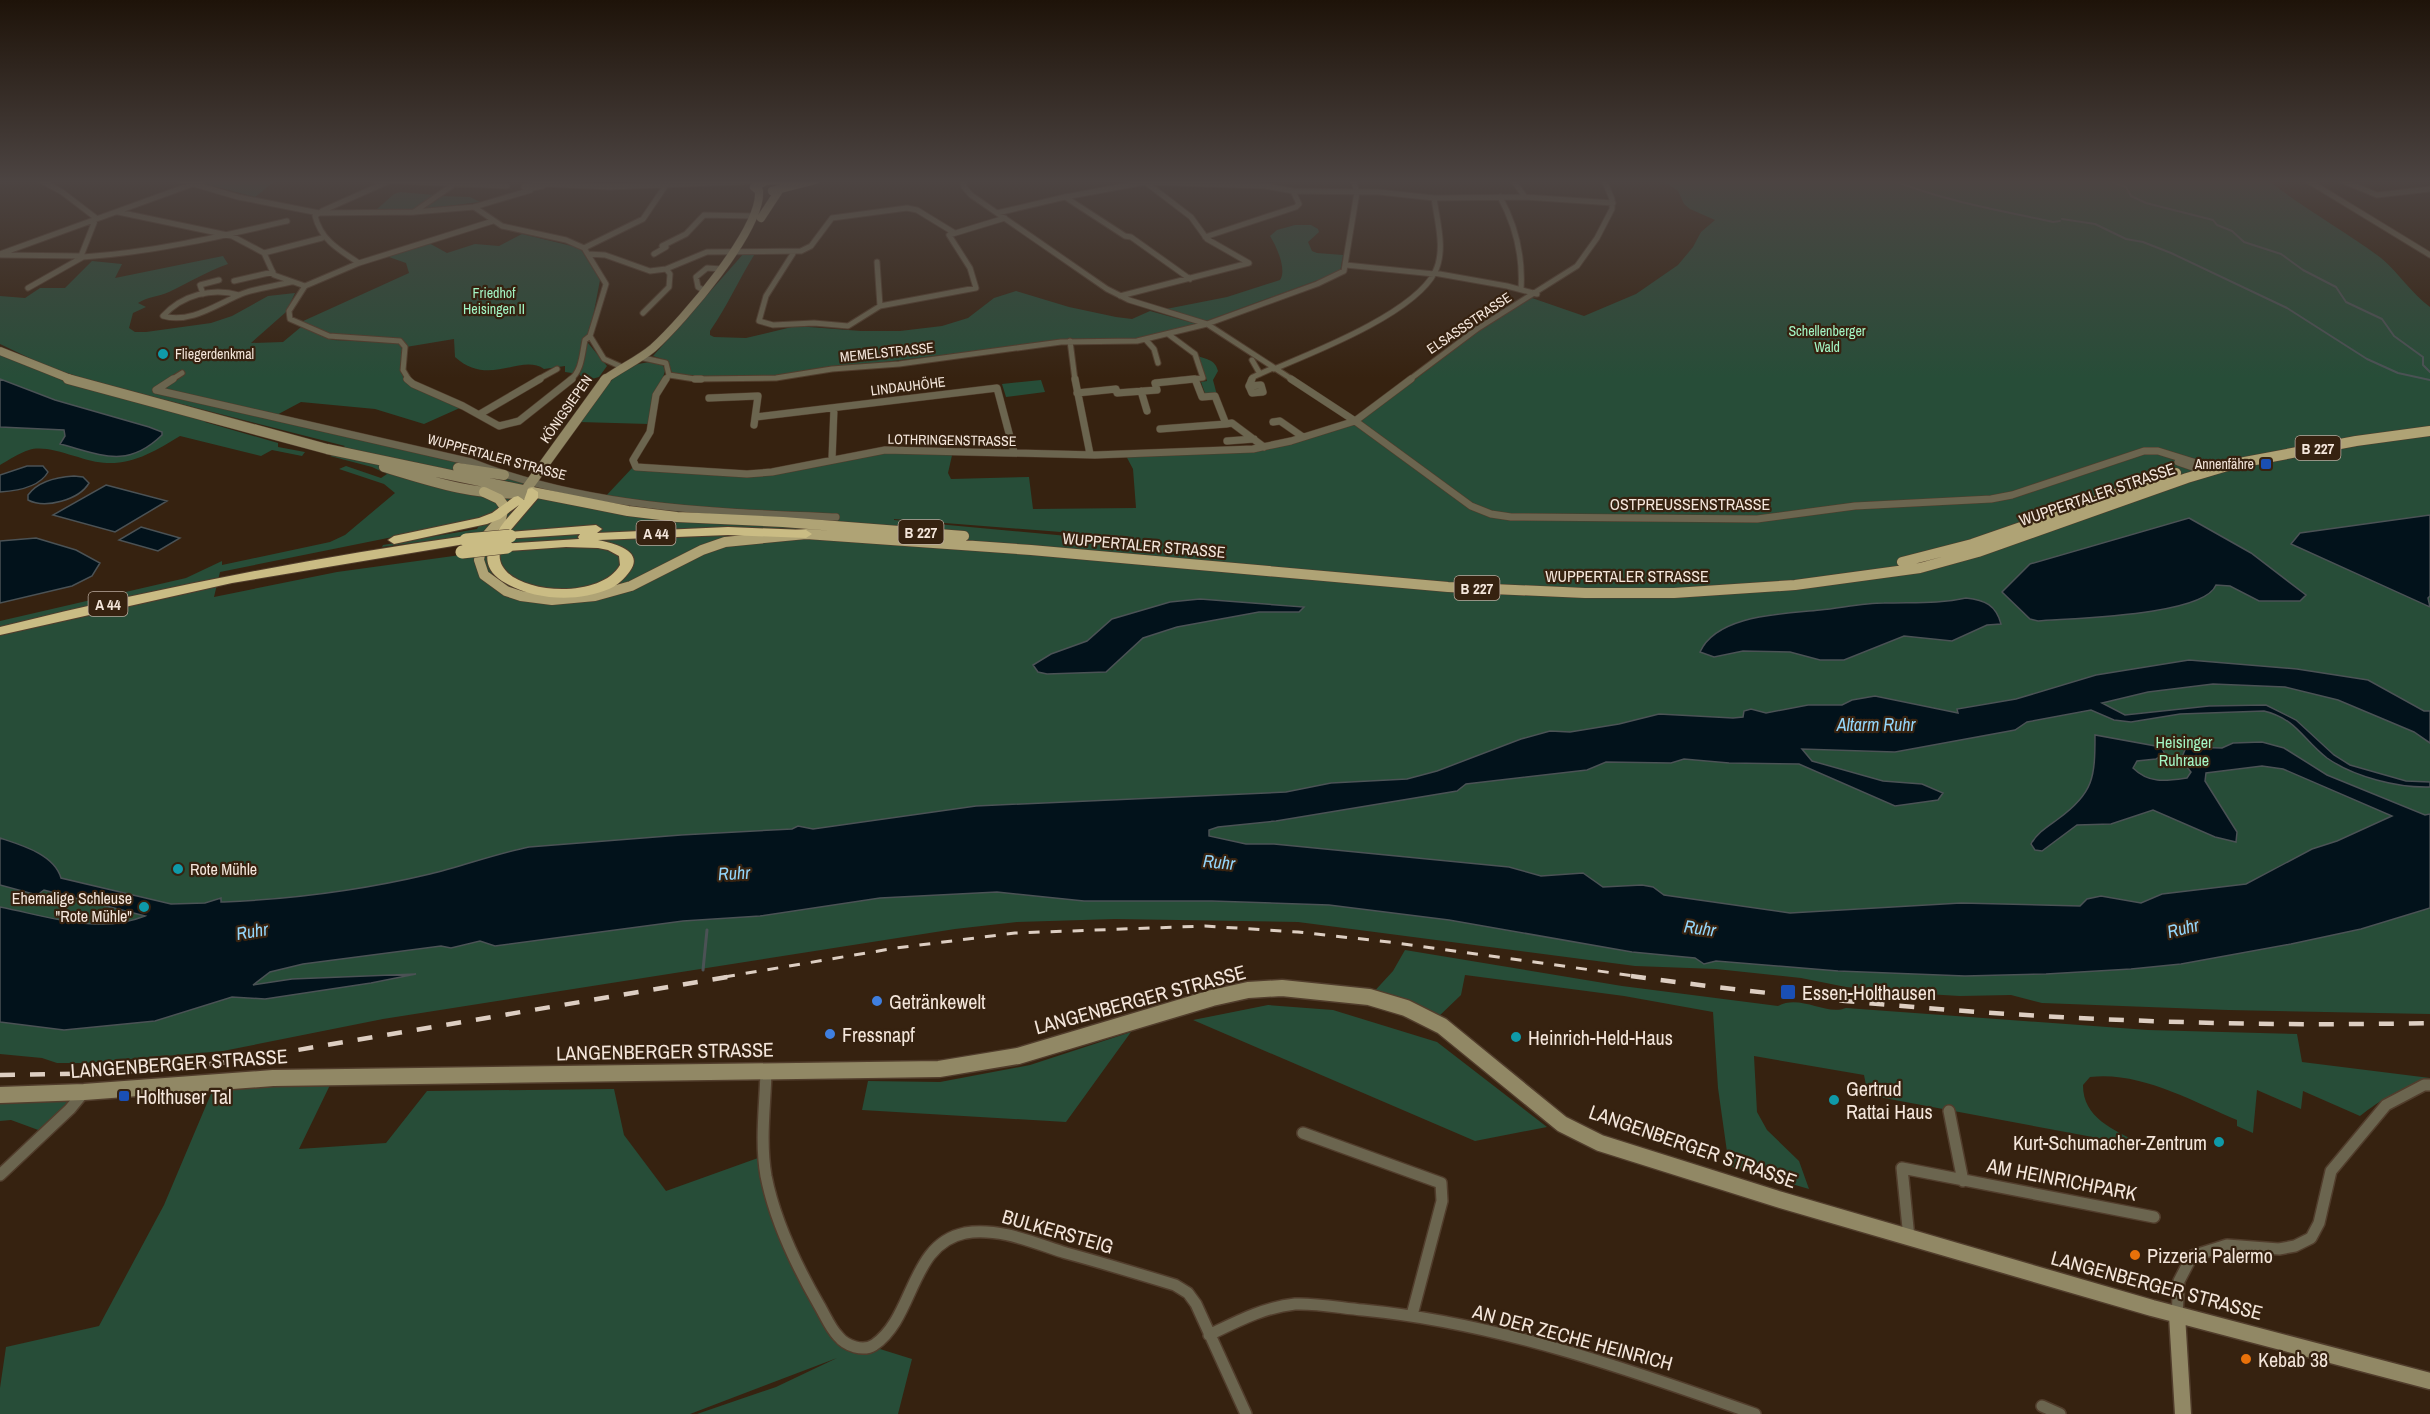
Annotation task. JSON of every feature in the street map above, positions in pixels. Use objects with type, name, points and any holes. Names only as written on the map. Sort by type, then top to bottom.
[{"type":"highway","points":[[215,584],[254,569],[474,524],[502,515],[526,491],[532,498],[507,525],[495,546],[495,564],[497,570],[505,577],[531,590],[579,592],[599,588],[618,578],[628,562],[620,550],[603,546],[508,542],[464,546]]},
{"type":"highway","name":"A 44","points":[[508,542],[673,532],[807,530]]},
{"type":"highway","name":"A 44","points":[[0,631],[305,564],[464,546]]},
{"type":"highway","name":"A 44","points":[[0,639],[215,584],[464,546]]},
{"type":"main road","points":[[716,278],[735,262],[741,246]]},
{"type":"main road","points":[[622,367],[653,348],[742,246]]},
{"type":"main road","name":"WUPPERTALER STRASSE","points":[[0,351],[59,376],[104,390],[327,449],[336,449],[526,491]]},
{"type":"main road","name":"KÖNIGSIEPEN","points":[[526,491],[603,380],[622,367]]},
{"type":"main road","name":"WUPPERTALER STRASSE","points":[[807,530],[1505,590],[1585,593],[1704,591],[1795,585],[1920,568],[1978,552],[2205,468],[2261,451],[2388,429],[2430,425]]},
{"type":"main road","name":"WUPPERTALER STRASSE","points":[[807,530],[902,531],[1475,581],[1620,586],[1711,584],[1802,576],[1917,560],[1972,544],[2191,468],[2205,468],[2430,431]]},
{"type":"main road","name":"WUPPERTALER STRASSE","points":[[327,449],[331,453],[411,475],[484,492],[504,495],[526,491]]},
{"type":"main road","points":[[419,468],[457,468],[504,475]]},
{"type":"main road","points":[[526,491],[649,514],[698,519],[783,522],[807,530]]},
{"type":"main road","points":[[484,492],[503,502],[502,515],[488,534],[480,554],[479,560],[484,575],[506,591],[521,596],[552,600],[595,596],[631,586],[696,553],[725,542],[807,530]]},
{"type":"main road","name":"LANGENBERGER STRASSE","points":[[0,1095],[84,1092],[273,1078],[939,1069],[1018,1056],[1212,998],[1248,990],[1282,988],[1340,992],[1369,997],[1406,1008],[1442,1026],[1562,1124],[1600,1143],[1910,1238],[2177,1315],[2430,1381]]},
{"type":"main road","points":[[2177,1315],[2183,1414]]},
{"type":"street","points":[[0,255],[25,246]]},
{"type":"street","points":[[28,288],[82,256],[86,246]]},
{"type":"street","points":[[0,255],[82,256],[159,250],[178,246]]},
{"type":"street","points":[[251,246],[264,253],[276,276],[305,286]]},
{"type":"street","points":[[264,253],[291,246]]},
{"type":"street","points":[[334,246],[359,263]]},
{"type":"street","points":[[413,246],[359,263],[305,286],[289,311],[290,319],[329,336],[400,341],[405,347],[403,370],[407,379],[480,414],[497,425],[507,426],[519,421],[577,375],[585,340],[590,336],[606,284],[586,251]]},
{"type":"street","points":[[577,246],[586,251],[603,253],[646,270],[667,270],[702,253],[794,252],[811,246]]},
{"type":"street","points":[[586,251],[595,246]]},
{"type":"street","points":[[654,254],[666,247],[662,246]]},
{"type":"street","points":[[794,252],[766,296],[759,321],[773,325],[814,323],[848,326],[880,306],[977,287],[966,260],[956,246]]},
{"type":"street","name":"OSTPREUSSENSTRASSE","points":[[1046,246],[1120,296],[1207,324],[1355,421],[1471,506],[1491,514],[1511,517],[1757,519],[1855,506],[1991,499],[2012,495],[2144,451],[2158,452],[2205,468]]},
{"type":"street","points":[[1144,246],[1190,279]]},
{"type":"street","points":[[1120,296],[1249,263],[1220,246]]},
{"type":"street","points":[[1349,246],[1346,265],[1434,273],[1537,294]]},
{"type":"street","points":[[1249,386],[1253,377],[1334,343],[1380,318],[1412,296],[1434,273],[1439,259],[1440,246]]},
{"type":"street","points":[[1518,246],[1522,272],[1521,289]]},
{"type":"street","name":"ELSASSSTRASSE","points":[[1355,421],[1477,329],[1564,278],[1585,259],[1592,246]]},
{"type":"street","points":[[2415,246],[2430,255]]},
{"type":"street","points":[[877,262],[880,306]]},
{"type":"street","name":"MEMELSTRASSE","points":[[669,375],[695,379],[780,378],[827,370],[899,364],[1070,341],[1118,343],[1146,340],[1207,324],[1333,278],[1344,271],[1346,265]]},
{"type":"street","points":[[705,291],[698,287],[696,277],[707,268],[722,269]]},
{"type":"street","points":[[643,313],[669,287],[667,270]]},
{"type":"street","points":[[234,281],[273,272]]},
{"type":"street","points":[[203,294],[200,285],[219,280]]},
{"type":"street","points":[[239,295],[221,292],[203,294],[182,302],[163,316],[172,318],[192,315],[239,295],[291,282]]},
{"type":"street","points":[[1077,393],[1115,387],[1117,393],[1157,390],[1155,382],[1203,378],[1195,354],[1168,334]]},
{"type":"street","name":"KÖNIGSIEPEN","points":[[590,336],[604,358],[622,367]]},
{"type":"street","points":[[1146,340],[1154,349],[1158,363]]},
{"type":"street","points":[[1070,341],[1089,454]]},
{"type":"street","points":[[639,357],[666,363],[669,375]]},
{"type":"street","points":[[1252,360],[1260,374]]},
{"type":"street","points":[[480,414],[557,369]]},
{"type":"street","name":"WUPPERTALER STRASSE","points":[[182,373],[156,390],[471,462],[504,475],[524,478],[526,491],[672,508],[836,517]]},
{"type":"street","name":"LOTHRINGENSTRASSE","points":[[669,375],[656,395],[652,427],[633,460],[634,466],[747,474],[772,472],[832,459],[894,450],[1089,454],[1264,447],[1304,438],[1355,421]]},
{"type":"street","points":[[1196,379],[1202,397],[1215,396],[1226,424]]},
{"type":"street","points":[[1135,383],[1147,411]]},
{"type":"street","name":"LINDAUHÖHE","points":[[709,398],[758,396],[755,421],[834,408],[997,388],[1014,452]]},
{"type":"street","points":[[832,459],[834,408]]},
{"type":"street","points":[[1274,422],[1280,421],[1304,438]]},
{"type":"street","points":[[1160,429],[1232,423],[1264,447]]},
{"type":"street","points":[[1227,441],[1254,439]]},
{"type":"street","points":[[2144,451],[2166,456],[2191,468]]},
{"type":"street","name":"BULKERSTEIG","points":[[766,1072],[763,1149],[770,1198],[800,1271],[838,1337],[850,1347],[857,1350],[872,1348],[886,1337],[920,1268],[937,1246],[956,1235],[985,1231],[1001,1233],[1175,1285],[1188,1293],[1196,1304],[1246,1414]]},
{"type":"street","points":[[2177,1315],[2180,1281],[2192,1256],[2208,1249],[2227,1245],[2279,1249],[2295,1246],[2311,1238],[2319,1223],[2331,1171],[2386,1105],[2424,1085],[2430,1085]]},
{"type":"street","points":[[0,1175],[70,1109],[84,1092]]},
{"type":"street","name":"AM HEINRICHPARK","points":[[1949,1111],[1963,1181]]},
{"type":"street","points":[[1303,1133],[1441,1183],[1442,1201],[1412,1315]]},
{"type":"street","name":"AM HEINRICHPARK","points":[[1910,1238],[1902,1168],[2154,1217]]},
{"type":"street","name":"AN DER ZECHE HEINRICH","points":[[1209,1335],[1239,1320],[1280,1306],[1297,1304],[1412,1315],[1587,1356],[1755,1414]]},
{"type":"street","points":[[2042,1406],[2060,1414]]},
{"type":"green space","name":"Friedhof Heisingen II","points":[[415,246],[434,246],[447,253],[469,246],[572,246],[580,248],[600,280],[588,343],[607,366],[599,377],[585,381],[579,374],[565,372],[565,366],[544,369],[535,365],[525,365],[480,370],[468,366],[455,357],[454,339],[406,347],[404,342],[325,334],[301,322],[409,273],[406,263],[386,256]]},
{"type":"green space","points":[[1275,246],[1310,246],[1312,251],[1317,253],[1343,255],[1340,272],[1206,321],[1166,309],[1227,297],[1280,280],[1282,265]]},
{"type":"green space","name":"Heisinger Ruhraue","points":[[2364,246],[2394,270],[2430,307],[2430,1014],[2042,1003],[2011,995],[1926,994],[1846,987],[1801,978],[1716,969],[1635,966],[1298,922],[1115,919],[1017,922],[955,929],[383,1019],[223,1051],[85,1063],[57,1063],[42,1058],[0,1054],[0,621],[186,578],[222,561],[222,565],[330,542],[345,535],[395,493],[384,484],[339,469],[346,466],[381,478],[387,474],[372,467],[330,456],[345,446],[84,379],[44,365],[0,344],[0,296],[25,298],[40,288],[65,288],[92,261],[122,264],[115,278],[223,256],[228,264],[169,292],[138,303],[146,307],[133,313],[129,328],[135,332],[146,332],[211,323],[232,316],[268,296],[295,293],[286,312],[251,343],[283,342],[301,327],[333,340],[398,343],[402,346],[404,379],[462,407],[424,424],[375,409],[301,402],[271,418],[468,460],[490,470],[604,498],[634,466],[747,475],[870,453],[953,451],[948,473],[951,479],[1029,477],[1033,509],[1136,508],[1133,469],[1125,454],[1252,449],[1346,425],[1499,316],[1532,298],[1584,316],[1636,294],[1678,265],[1693,247]],"holes":[[[482,519],[477,529],[382,547],[474,535],[468,554],[337,572],[214,597],[220,572]],[[894,519],[1087,534],[1166,545]]]},
{"type":"green space","points":[[745,252],[756,252],[710,331],[710,335],[714,337],[746,338],[796,326],[861,331],[900,331],[942,326],[968,318],[994,298],[1016,291],[1069,307],[1116,317],[1132,319],[1150,311],[1197,324],[1145,339],[1061,341],[767,378],[708,378],[672,373],[668,361],[653,356]]},
{"type":"green space","points":[[0,352],[206,420],[205,422],[278,443],[278,447],[305,452],[302,456],[272,450],[261,456],[180,436],[136,459],[117,463],[98,462],[57,451],[37,449],[22,453],[0,465]]},
{"type":"green space","points":[[1198,356],[1210,360],[1217,367],[1218,371],[1213,380],[1217,395],[1206,396],[1201,382],[1207,381]]},
{"type":"green space","points":[[650,362],[663,365],[665,371],[649,424],[579,422],[600,392],[617,375],[638,364]]},
{"type":"green space","points":[[1041,380],[1045,392],[1006,397],[1002,384]]},
{"type":"green space","points":[[1405,950],[1622,986],[1778,1006],[1795,1002],[1838,1010],[1846,1008],[2148,1030],[2297,1034],[2302,1062],[2430,1078],[2430,1080],[2393,1094],[2360,1116],[2303,1091],[2301,1109],[2257,1090],[2253,1133],[2237,1126],[2237,1120],[2165,1089],[2128,1079],[2109,1076],[2090,1077],[2083,1085],[2088,1106],[2101,1121],[2141,1146],[1868,1095],[1864,1075],[1754,1056],[1757,1112],[1767,1130],[1799,1161],[1809,1189],[1729,1166],[1718,1088],[1713,1012],[1624,996],[1465,975],[1461,995],[1436,1019],[1370,996],[1393,971]]},
{"type":"green space","points":[[1268,1005],[1333,1010],[1437,1042],[1547,1127],[1475,1141],[1193,1020]]},
{"type":"green space","points":[[1131,1032],[1066,1122],[862,1110],[868,1081],[940,1082],[1030,1065]]},
{"type":"green space","points":[[242,1085],[330,1085],[299,1149],[386,1143],[427,1091],[614,1089],[624,1135],[666,1191],[758,1158],[765,1198],[798,1276],[836,1341],[852,1353],[880,1349],[912,1359],[898,1414],[697,1414],[776,1387],[837,1358],[690,1414],[0,1414],[0,1388],[6,1347],[99,1326],[164,1205],[213,1089]]},
{"type":"green space","points":[[80,1095],[41,1131],[11,1120],[0,1121],[0,1097]]},
{"type":"water","points":[[0,379],[55,400],[149,427],[162,432],[162,435],[137,452],[125,456],[114,456],[60,444],[65,436],[64,430],[0,427]]},
{"type":"water","points":[[27,466],[43,466],[48,472],[33,485],[0,492],[0,475]]},
{"type":"water","points":[[74,476],[83,477],[89,483],[78,494],[52,503],[35,503],[28,500],[28,495],[32,490],[42,483]]},
{"type":"water","points":[[106,485],[167,501],[115,532],[53,515]]},
{"type":"water","points":[[2430,515],[2430,596],[2428,598],[2430,607],[2291,544],[2300,533]]},
{"type":"water","points":[[2189,518],[2251,553],[2306,595],[2300,601],[2259,601],[2230,586],[2216,585],[2206,595],[2188,603],[2163,609],[2135,614],[2038,621],[2030,619],[2002,592],[2030,564]]},
{"type":"water","points":[[141,527],[180,538],[158,551],[119,540]]},
{"type":"water","points":[[36,538],[76,550],[100,563],[92,576],[72,586],[0,603],[0,541]]},
{"type":"water","points":[[1966,598],[1979,600],[1989,605],[1996,612],[2001,624],[1987,625],[1952,641],[1904,636],[1844,660],[1820,660],[1790,652],[1743,651],[1714,657],[1700,652],[1709,639],[1721,630],[1753,618],[1868,604],[1936,602]]},
{"type":"water","points":[[1200,599],[1304,607],[1299,612],[1259,612],[1177,627],[1143,638],[1106,672],[1047,674],[1038,672],[1033,665],[1051,654],[1087,641],[1112,619],[1170,602]]},
{"type":"water","points":[[2189,660],[2297,669],[2368,680],[2424,711],[2430,711],[2430,743],[2414,732],[2338,700],[2285,687],[2213,684],[2148,692],[2102,703],[2125,715],[2209,706],[2266,705],[2296,720],[2334,755],[2350,765],[2406,781],[2430,782],[2430,787],[2404,786],[2350,771],[2327,758],[2284,719],[2264,711],[2180,714],[2131,722],[2114,720],[2091,710],[2027,722],[2015,730],[1895,752],[1802,749],[1812,761],[1883,781],[1922,784],[1943,793],[1938,800],[1895,806],[1799,764],[1729,763],[1684,759],[1671,763],[1606,762],[1587,770],[1466,784],[1457,791],[1276,821],[1218,827],[1209,830],[1209,836],[1246,844],[1274,844],[1509,867],[1541,876],[1583,873],[1603,887],[1642,885],[1653,887],[1664,895],[1790,913],[1961,903],[2080,906],[2087,899],[2101,896],[2141,903],[2162,894],[2246,884],[2312,849],[2337,841],[2392,816],[2283,769],[2262,766],[2206,773],[2205,781],[2237,832],[2236,842],[2215,837],[2153,810],[2111,824],[2077,825],[2042,851],[2035,850],[2031,844],[2039,833],[2070,810],[2086,792],[2093,773],[2095,735],[2161,747],[2165,754],[2156,759],[2137,761],[2133,768],[2145,777],[2158,780],[2187,778],[2191,772],[2181,760],[2186,747],[2222,748],[2233,743],[2262,742],[2284,748],[2327,775],[2425,815],[2430,814],[2430,908],[2361,929],[2181,964],[2046,974],[1965,976],[1838,971],[1716,961],[1704,964],[1695,958],[1632,952],[1449,920],[1329,905],[1212,901],[1084,901],[997,892],[880,898],[760,916],[683,921],[495,946],[480,941],[451,948],[441,946],[303,964],[270,972],[253,985],[292,979],[416,974],[265,999],[232,997],[155,1021],[64,1030],[0,1022],[0,907],[54,919],[91,924],[109,924],[145,916],[44,890],[37,895],[0,885],[0,838],[27,847],[44,857],[57,870],[61,878],[171,904],[205,903],[221,898],[221,902],[276,899],[405,880],[529,847],[792,829],[798,826],[813,829],[976,806],[1286,792],[1331,783],[1407,779],[1437,771],[1521,739],[1550,731],[1570,732],[1619,724],[1659,714],[1733,718],[1743,717],[1744,711],[1751,709],[1766,713],[1808,705],[1842,705],[1852,700],[1875,696],[1958,713],[1957,709],[2016,699],[2096,675]]},
{"type":"waterway","points":[[2153,246],[2287,308],[2367,359],[2398,373],[2430,380]]},
{"type":"waterway","points":[[2256,246],[2281,254],[2303,270],[2336,287],[2346,302],[2382,319],[2394,336],[2423,357],[2423,365],[2430,372]]},
{"type":"waterway","points":[[703,970],[707,930]]},
{"type":"railway","points":[[724,977],[896,948],[1015,933],[1205,926],[1298,932],[1389,942],[1642,977]]},
{"type":"railway","points":[[0,1075],[110,1073],[221,1063],[733,976]]},
{"type":"railway","points":[[1631,976],[1829,999],[2029,1015],[2230,1023],[2430,1023]]},
{"type":"place","name":"Fliegerdenkmal","points":[[163,354]]},
{"type":"place","name":"Annenfähre","points":[[2266,464]]},
{"type":"place","name":"Rote Mühle","points":[[178,869]]},
{"type":"place","name":"Ehemalige Schleuse \"Rote Mühle\"","points":[[144,907]]},
{"type":"place","name":"Essen-Holthausen","points":[[1788,992]]},
{"type":"place","name":"Getränkewelt","points":[[877,1001]]},
{"type":"place","name":"Fressnapf","points":[[830,1034]]},
{"type":"place","name":"Heinrich-Held-Haus","points":[[1516,1037]]},
{"type":"place","name":"Holthuser Tal","points":[[124,1096]]},
{"type":"place","name":"Gertrud Rattai Haus","points":[[1834,1100]]},
{"type":"place","name":"Kurt-Schumacher-Zentrum","points":[[2219,1142]]},
{"type":"place","name":"Pizzeria Palermo","points":[[2135,1255]]},
{"type":"place","name":"Kebab 38","points":[[2246,1359]]},
{"type":"park label","name":"Schellenberger Wald","points":[[1827,340]]},
{"type":"water label","name":"Altarm Ruhr","points":[[1876,724]]},
{"type":"water label","name":"Ruhr","points":[[1219,862]]},
{"type":"water label","name":"Ruhr","points":[[734,873]]},
{"type":"water label","name":"Ruhr","points":[[1700,928]]},
{"type":"water label","name":"Ruhr","points":[[2183,928]]},
{"type":"water label","name":"Ruhr","points":[[252,931]]}]
